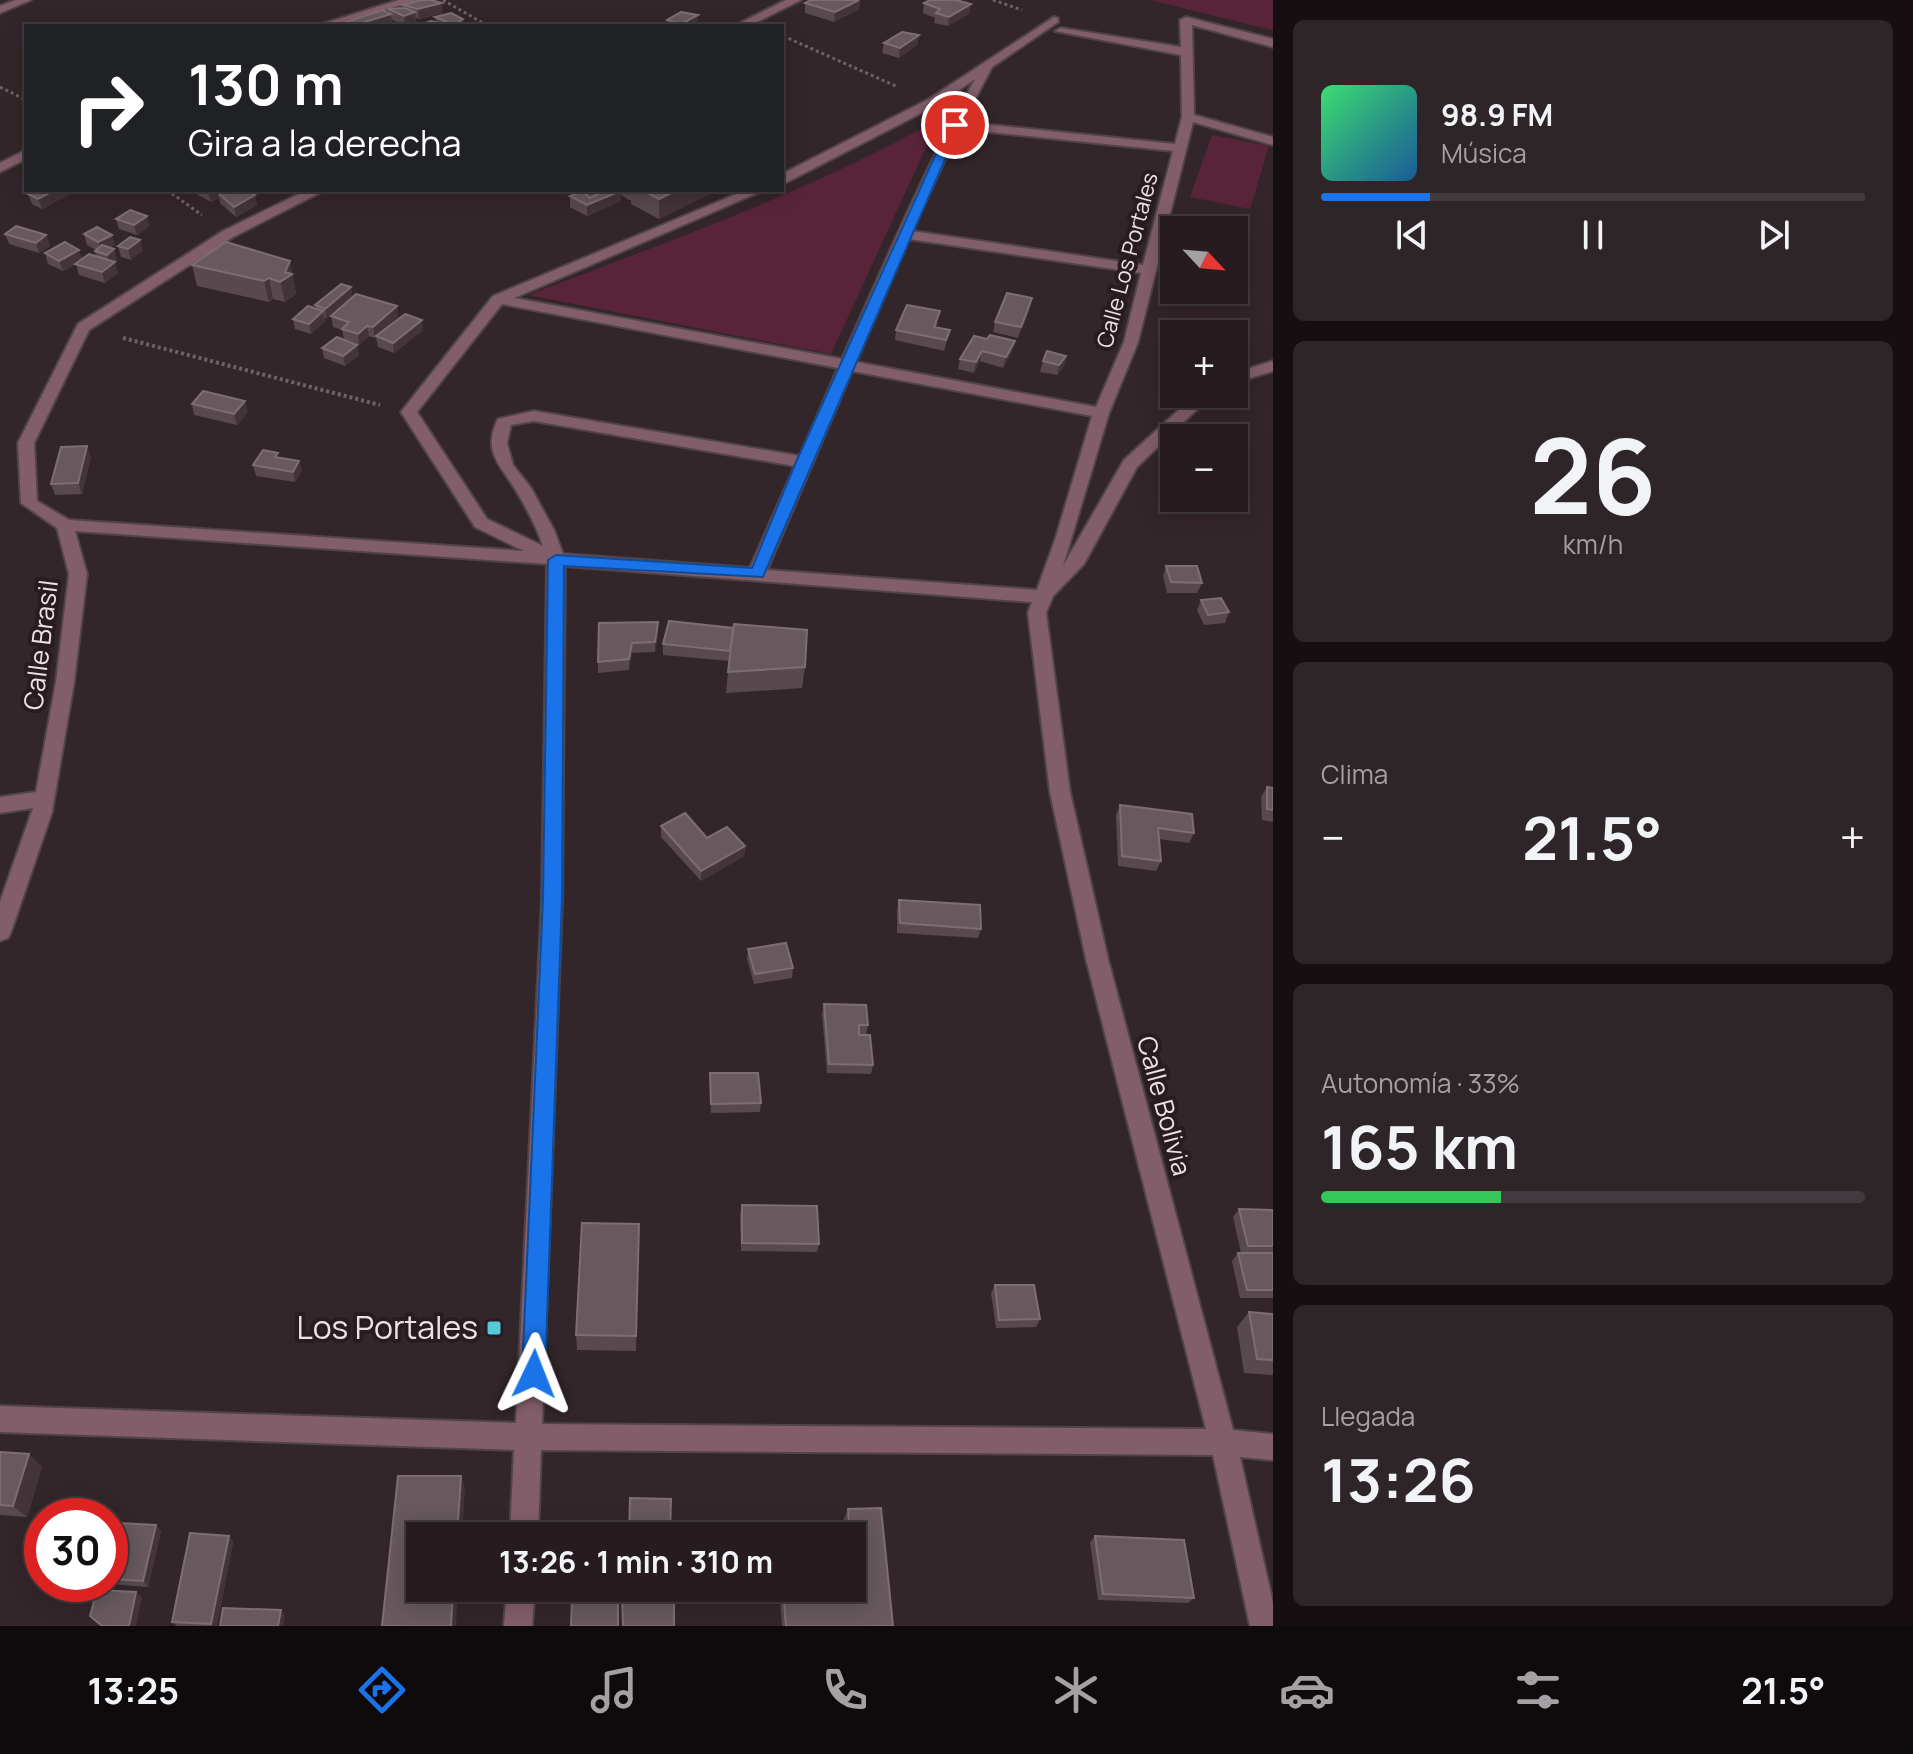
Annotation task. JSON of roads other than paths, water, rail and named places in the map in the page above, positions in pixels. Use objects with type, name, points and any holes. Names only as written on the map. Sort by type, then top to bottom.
[{"type":"street","points":[[0,10],[25,0]]},
{"type":"street","points":[[329,24],[411,0]]},
{"type":"street","points":[[744,24],[795,0]]},
{"type":"street","name":"Calle Los Portales","points":[[1045,597],[1101,413],[1131,342],[1188,117],[1186,20],[1273,43]]},
{"type":"street","points":[[784,178],[933,102],[1057,26],[1187,52]]},
{"type":"street","points":[[757,573],[904,234],[955,125],[987,68]]},
{"type":"street","points":[[1188,117],[1273,141]]},
{"type":"street","points":[[955,125],[1180,148]]},
{"type":"street","points":[[0,168],[24,155]]},
{"type":"street","points":[[314,192],[228,234],[83,327],[26,443],[29,503],[65,525],[757,573],[1045,597],[1078,560],[1130,464],[1190,408]]},
{"type":"street","points":[[556,560],[481,523],[409,412],[498,299],[752,192]]},
{"type":"street","points":[[904,234],[1149,270]]},
{"type":"street","points":[[498,299],[1101,413]]},
{"type":"street","points":[[1248,374],[1273,366]]},
{"type":"street","points":[[525,1522],[552,898],[556,560],[546,530],[523,488],[505,466],[499,443],[504,422],[534,416],[804,462]]},
{"type":"street","name":"Calle Brasil","points":[[0,932],[45,798],[65,682],[78,574],[65,525]]},
{"type":"street","name":"Calle Bolivia","points":[[1045,597],[1037,613],[1060,792],[1097,959],[1223,1442],[1264,1626]]},
{"type":"street","points":[[0,805],[45,798]]},
{"type":"street","points":[[0,1419],[531,1437],[1223,1442],[1273,1447]]},
{"type":"street","points":[[518,1626],[520,1602]]},
{"type":"place","name":"Los Portales","points":[[494,1328]]}]
